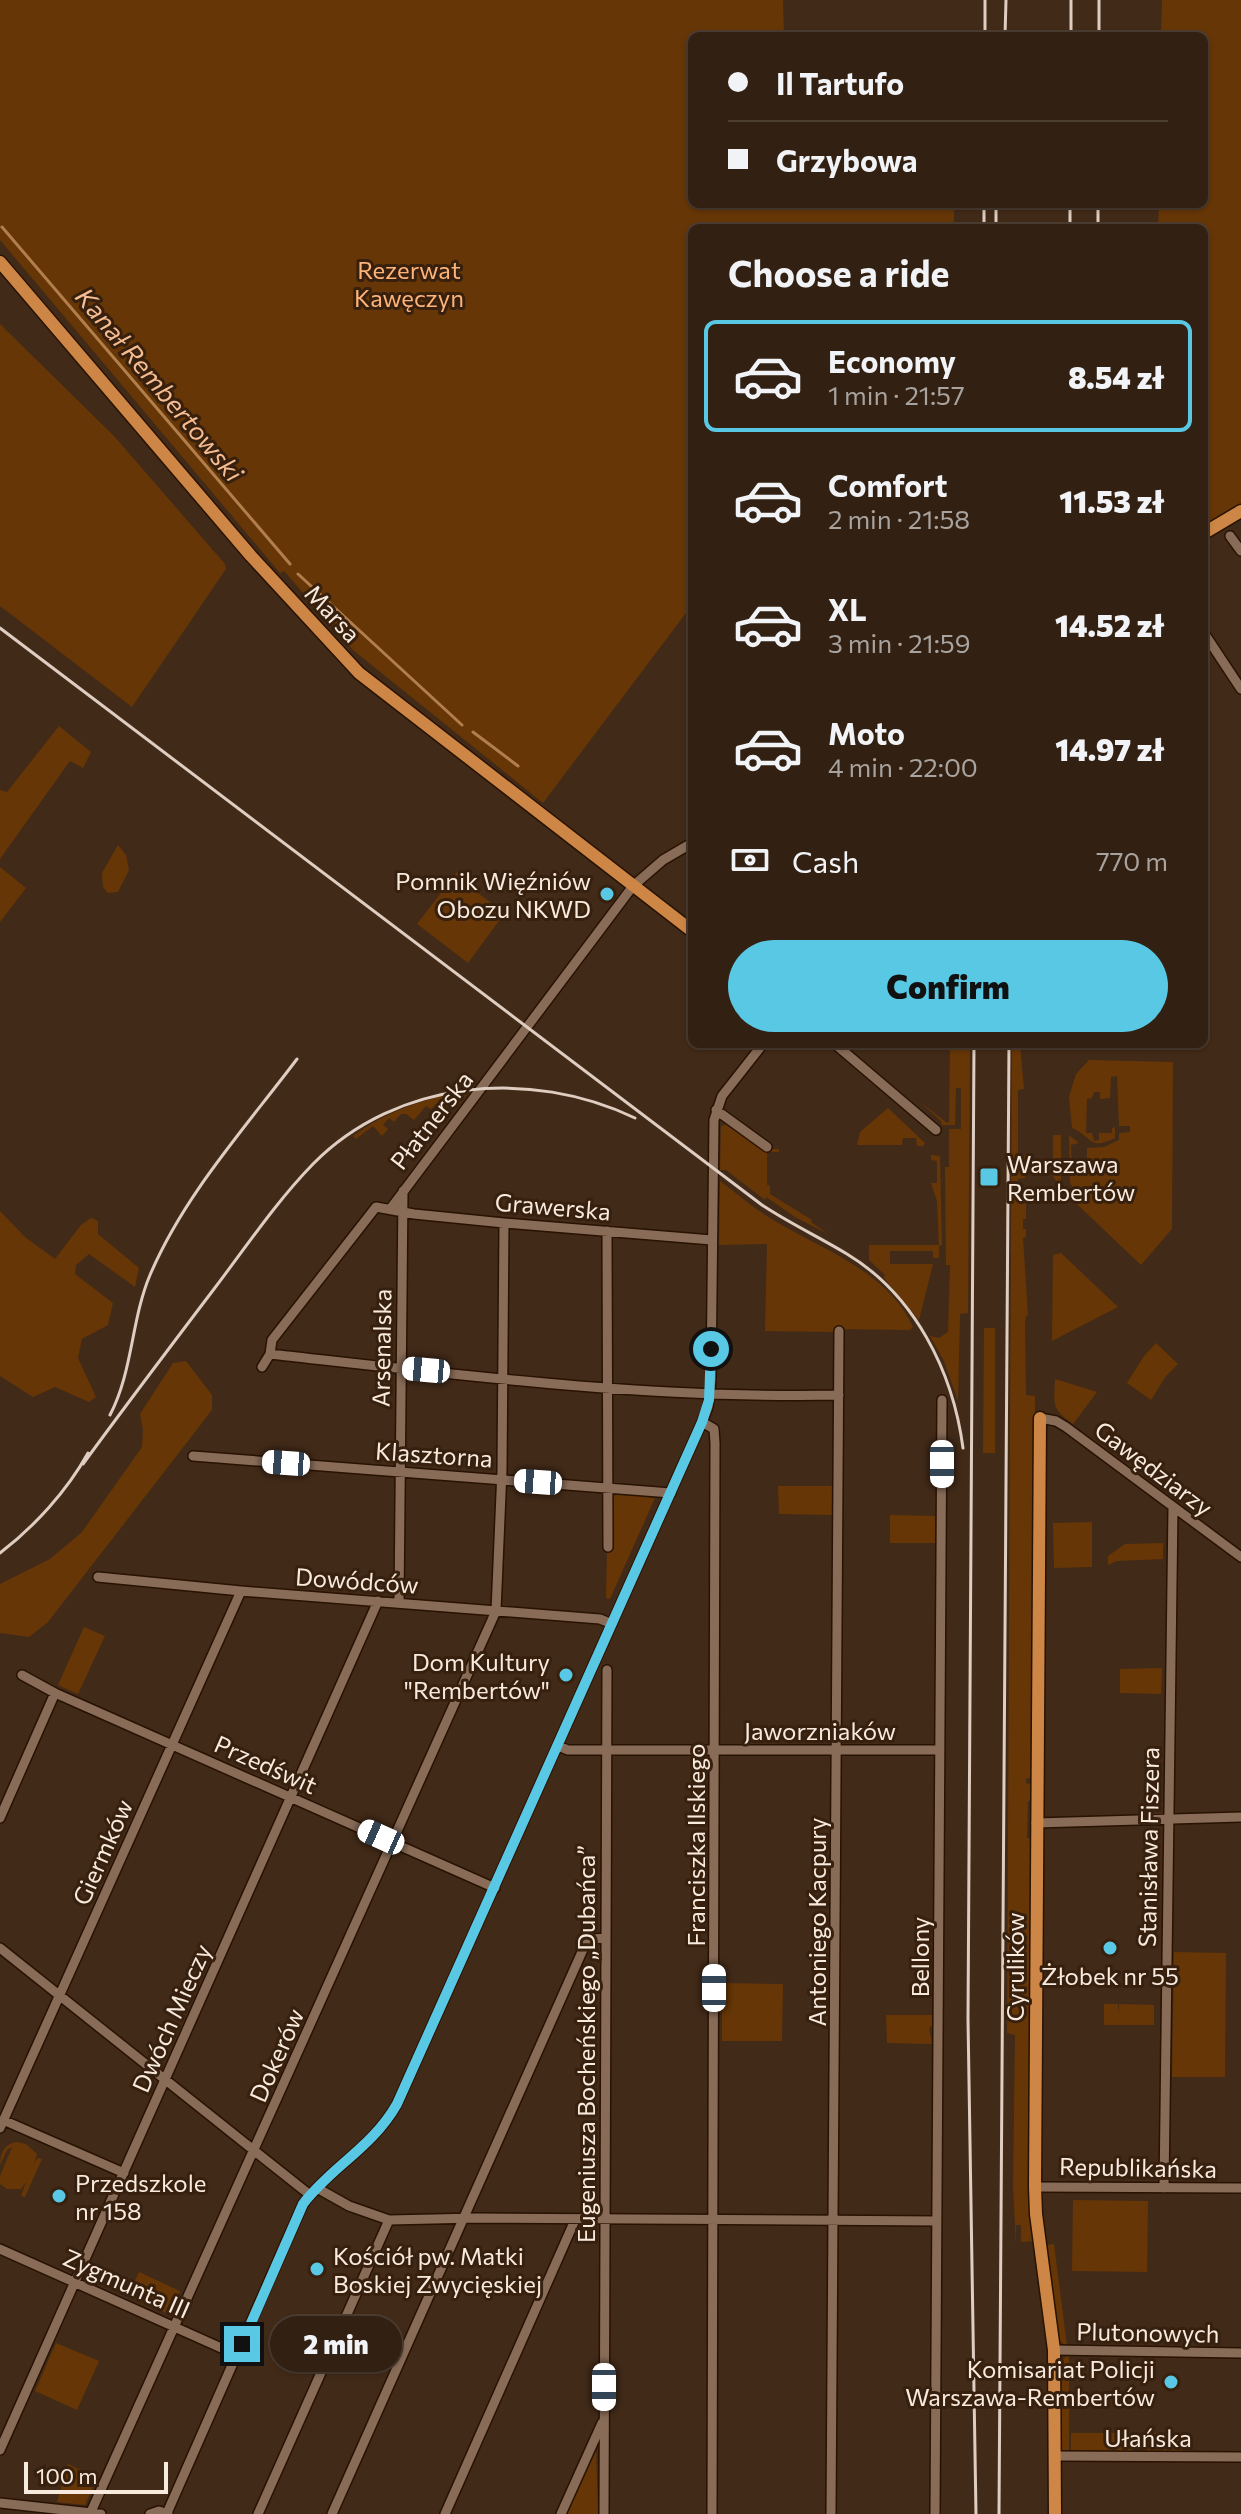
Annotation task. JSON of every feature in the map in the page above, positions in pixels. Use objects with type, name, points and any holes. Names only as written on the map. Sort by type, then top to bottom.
[{"type":"main road","name":"Marsa","points":[[0,262],[249,554],[359,673],[688,928]]},
{"type":"main road","points":[[1208,531],[1241,511]]},
{"type":"main road","name":"Cyrulików","points":[[1040,1418],[1035,2187],[1054,2350],[1055,2514]]},
{"type":"street","points":[[1230,536],[1241,551]]},
{"type":"street","points":[[1208,639],[1241,689]]},
{"type":"street","name":"Płatnerska","points":[[262,1367],[270,1354],[272,1340],[374,1208],[391,1208],[633,886],[663,860],[688,845]]},
{"type":"street","points":[[150,2514],[159,2511],[168,2514],[303,2204],[385,2125],[397,2104],[702,1422],[710,1393],[713,1134],[716,1110],[722,1096],[760,1048]]},
{"type":"street","points":[[840,1048],[936,1130]]},
{"type":"street","points":[[716,1110],[767,1147]]},
{"type":"street","name":"Arsenalska","points":[[399,1603],[403,1190]]},
{"type":"street","name":"Grawerska","points":[[391,1208],[504,1223],[712,1240]]},
{"type":"street","points":[[496,1611],[502,1480],[504,1223]]},
{"type":"street","points":[[607,1231],[608,1547]]},
{"type":"street","name":"Antoniego Kacpury","points":[[831,2514],[839,1331]]},
{"type":"street","points":[[270,1354],[608,1387],[710,1393],[839,1395]]},
{"type":"street","name":"Bellony","points":[[935,2514],[942,1400]]},
{"type":"street","name":"Gawędziarzy","points":[[1040,1418],[1066,1427],[1241,1557]]},
{"type":"street","name":"Franciszka Ilskiego","points":[[702,1422],[710,1425],[715,1432],[712,2514]]},
{"type":"street","name":"Klasztorna","points":[[197,1456],[671,1493]]},
{"type":"street","name":"Stanisława Fiszera","points":[[1164,2188],[1173,1507]]},
{"type":"street","name":"Dowódców","points":[[98,1577],[600,1619],[612,1624]]},
{"type":"street","name":"Giermków","points":[[2,2124],[241,1591]]},
{"type":"street","name":"Dwóch Mieczy","points":[[0,2450],[378,1601]]},
{"type":"street","name":"Dokerów","points":[[90,2514],[496,1611]]},
{"type":"street","name":"Eugeniusza Bocheńskiego „Dubańca”","points":[[604,2514],[607,1670]]},
{"type":"street","name":"Przedświt","points":[[22,1675],[55,1693],[495,1888]]},
{"type":"street","points":[[0,1818],[55,1693]]},
{"type":"street","name":"Jaworzniaków","points":[[558,1746],[568,1750],[940,1750]]},
{"type":"street","points":[[1036,1823],[1241,1817]]},
{"type":"street","points":[[332,2514],[585,1945],[593,1939],[606,1938]]},
{"type":"street","points":[[0,1948],[254,2151],[314,2191],[389,2220],[937,2221]]},
{"type":"street","points":[[2,2124],[124,2173]]},
{"type":"street","name":"Republikańska","points":[[1035,2187],[1241,2188]]},
{"type":"street","points":[[258,2514],[389,2220]]},
{"type":"street","points":[[445,2514],[575,2220]]},
{"type":"street","name":"Zygmunta III","points":[[0,2249],[237,2355]]},
{"type":"street","name":"Plutonowych","points":[[1054,2350],[1241,2353]]},
{"type":"street","name":"Eugeniusza Bocheńskiego „Dubańca”","points":[[561,2514],[604,2418]]},
{"type":"street","name":"Ułańska","points":[[1055,2456],[1241,2457]]},
{"type":"street","points":[[0,2503],[101,2514]]},
{"type":"green space","name":"Rezerwat Kawęczyn","points":[[0,0],[783,0],[784,32],[688,32],[688,208],[954,208],[954,224],[688,224],[688,610],[543,803],[353,650],[284,571],[280,573],[0,240]]},
{"type":"green space","points":[[1162,0],[1241,0],[1241,505],[1208,525],[1208,224],[1158,224],[1159,208],[1208,208],[1208,32],[1161,32]]},
{"type":"green space","points":[[0,324],[114,436],[225,564],[226,569],[132,707],[0,606]]},
{"type":"green space","points":[[59,726],[91,752],[83,768],[70,761],[0,859],[0,790],[7,792]]},
{"type":"green space","points":[[118,845],[126,855],[129,870],[118,892],[108,893],[103,887],[102,873]]},
{"type":"green space","points":[[0,867],[26,888],[0,922]]},
{"type":"green space","points":[[457,872],[469,880],[466,884],[494,905],[498,902],[507,910],[468,963],[417,924]]},
{"type":"green space","points":[[950,1048],[970,1048],[968,1313],[960,1314],[958,1401],[944,1361],[930,1336],[939,1338],[948,1332],[950,1265],[946,1265],[945,1167],[949,1167],[949,1129],[961,1129],[961,1088],[956,1088],[955,1125],[942,1125],[920,1102],[949,1122]]},
{"type":"green space","points":[[1012,1048],[1020,1048],[1024,1089],[1018,1090],[1018,1154],[1025,1156],[1025,1161],[1018,1162],[1019,1167],[1025,1167],[1025,1178],[1018,1179],[1018,1195],[1026,1196],[1023,1229],[1026,1229],[1026,1237],[1023,1238],[1028,1315],[1025,1323],[1026,1395],[1035,1396],[1032,1777],[1026,1779],[1026,1783],[1032,1784],[1032,1801],[1028,1801],[1027,1838],[1032,1839],[1034,2241],[1021,2242],[1021,2225],[1016,2225],[1016,2245],[1013,2186],[1015,2035],[1007,2033]]},
{"type":"green space","points":[[1089,1060],[1173,1062],[1172,1229],[1141,1265],[1068,1196],[1075,1192],[1070,1182],[1069,1135],[1079,1143],[1071,1145],[1072,1168],[1079,1168],[1079,1173],[1087,1173],[1087,1148],[1104,1147],[1119,1140],[1119,1133],[1130,1132],[1130,1126],[1119,1126],[1117,1076],[1111,1077],[1110,1098],[1100,1099],[1100,1092],[1094,1092],[1092,1098],[1087,1099],[1086,1133],[1092,1133],[1094,1141],[1099,1140],[1099,1133],[1112,1133],[1115,1127],[1115,1138],[1096,1143],[1072,1128],[1069,1097],[1076,1074]]},
{"type":"green space","points":[[469,1091],[458,1106],[454,1103],[449,1107],[443,1102],[437,1103],[431,1109],[426,1106],[414,1120],[406,1114],[401,1114],[394,1122],[389,1118],[383,1125],[388,1129],[382,1136],[373,1126],[356,1139],[353,1136],[408,1106]]},
{"type":"green space","points":[[888,1108],[925,1143],[923,1146],[917,1146],[916,1138],[903,1138],[902,1145],[857,1145],[860,1132]]},
{"type":"green space","points":[[727,1124],[766,1149],[779,1149],[779,1152],[767,1152],[770,1194],[812,1220],[828,1234],[766,1197],[765,1200],[726,1170],[720,1170],[721,1126]]},
{"type":"green space","points":[[1053,1135],[1061,1135],[1061,1184],[1068,1195],[1053,1176]]},
{"type":"green space","points":[[931,1155],[940,1156],[942,1245],[939,1246],[939,1258],[933,1258],[933,1251],[890,1251],[890,1264],[933,1264],[919,1320],[884,1278],[885,1275],[869,1260],[869,1245],[939,1245],[937,1201],[931,1183],[937,1183],[937,1161],[931,1160]]},
{"type":"green space","points":[[720,1181],[765,1215],[868,1275],[901,1307],[913,1327],[910,1330],[765,1331],[767,1244],[719,1245]]},
{"type":"green space","points":[[0,1211],[25,1237],[55,1259],[81,1225],[91,1218],[98,1221],[98,1234],[139,1268],[135,1287],[89,1254],[76,1265],[75,1274],[113,1303],[108,1325],[82,1339],[78,1358],[96,1397],[89,1402],[55,1387],[33,1397],[0,1376]]},
{"type":"green space","points":[[1061,1253],[1118,1307],[1052,1341],[1053,1255]]},
{"type":"green space","points":[[984,1328],[995,1328],[995,1453],[983,1453]]},
{"type":"green space","points":[[1156,1343],[1178,1364],[1166,1376],[1151,1400],[1127,1383]]},
{"type":"green space","points":[[186,1361],[212,1395],[212,1410],[48,1622],[29,1637],[0,1633],[0,1584],[50,1559],[82,1532],[142,1447],[140,1414],[173,1363]]},
{"type":"green space","points":[[1055,1379],[1097,1392],[1073,1424],[1055,1405]]},
{"type":"green space","points":[[778,1486],[832,1486],[832,1515],[779,1514]]},
{"type":"green space","points":[[616,1493],[655,1498],[610,1599],[606,1598],[607,1549],[612,1549],[612,1500]]},
{"type":"green space","points":[[890,1515],[935,1516],[935,1543],[890,1543]]},
{"type":"green space","points":[[1092,1522],[1092,1567],[1054,1568],[1053,1523]]},
{"type":"green space","points":[[1163,1543],[1163,1559],[1117,1561],[1108,1565],[1108,1556],[1125,1544]]},
{"type":"green space","points":[[84,1627],[105,1636],[78,1694],[58,1685]]},
{"type":"green space","points":[[1162,1668],[1161,1694],[1120,1693],[1120,1669]]},
{"type":"green space","points":[[1174,1952],[1226,1953],[1225,2077],[1172,2077]]},
{"type":"green space","points":[[722,1983],[783,1984],[782,2041],[722,2041]]},
{"type":"green space","points":[[1104,2004],[1118,2004],[1118,2014],[1119,2004],[1154,2005],[1154,2025],[1104,2025]]},
{"type":"green space","points":[[886,2015],[932,2015],[932,2026],[929,2028],[932,2044],[887,2043]]},
{"type":"green space","points":[[17,2142],[26,2144],[37,2154],[34,2163],[38,2158],[42,2159],[25,2197],[21,2196],[26,2182],[21,2189],[7,2189],[0,2184],[0,2176],[12,2147],[7,2150],[0,2165],[2,2153],[6,2147]]},
{"type":"green space","points":[[1073,2200],[1148,2201],[1147,2272],[1072,2271]]},
{"type":"green space","points":[[1054,2244],[1067,2346],[1059,2341],[1046,2245]]},
{"type":"green space","points":[[139,2272],[180,2291],[170,2315],[128,2296]]},
{"type":"green space","points":[[56,2343],[99,2361],[77,2410],[35,2391]]},
{"type":"green space","points":[[1068,2355],[1069,2453],[1063,2452],[1060,2447],[1060,2362]]},
{"type":"green space","points":[[1071,2433],[1135,2433],[1134,2453],[1071,2453]]},
{"type":"green space","points":[[1143,2433],[1183,2433],[1183,2450],[1178,2453],[1143,2453]]},
{"type":"green space","points":[[596,2448],[598,2514],[566,2514]]},
{"type":"green space","points":[[68,2464],[97,2478],[85,2505],[57,2502]]},
{"type":"waterway","name":"Kanał Rembertowski","points":[[2,227],[290,564]]},
{"type":"waterway","name":"Kanał Rembertowski","points":[[298,574],[462,725]]},
{"type":"waterway","name":"Kanał Rembertowski","points":[[473,732],[518,766]]},
{"type":"railway","points":[[985,0],[985,32]]},
{"type":"railway","points":[[1005,32],[1006,0]]},
{"type":"railway","points":[[1071,0],[1071,32]]},
{"type":"railway","points":[[1099,0],[1099,32]]},
{"type":"railway","points":[[984,208],[984,224]]},
{"type":"railway","points":[[996,208],[996,224]]},
{"type":"railway","points":[[1070,208],[1070,224]]},
{"type":"railway","points":[[1098,208],[1098,224]]},
{"type":"railway","points":[[0,628],[762,1205],[871,1271],[911,1313],[927,1338],[950,1391],[963,1448]]},
{"type":"railway","points":[[974,1048],[968,2019],[976,2514]]},
{"type":"railway","points":[[999,2514],[1009,1048]]},
{"type":"railway","points":[[110,1415],[123,1381],[144,1292],[164,1246],[217,1163],[297,1059]]},
{"type":"railway","points":[[83,1464],[274,1209],[313,1164],[347,1136],[384,1114],[424,1099],[466,1090],[509,1088],[552,1092],[594,1102],[635,1118]]},
{"type":"railway","points":[[0,1553],[49,1508],[88,1453]]},
{"type":"place","name":"Pomnik Więźniów Obozu NKWD","points":[[607,894]]},
{"type":"place","name":"Warszawa Rembertów","points":[[989,1177]]},
{"type":"place","name":"Dom Kultury \"Rembertów\"","points":[[566,1675]]},
{"type":"place","name":"Żłobek nr 55","points":[[1110,1948]]},
{"type":"place","name":"Przedszkole nr 158","points":[[59,2196]]},
{"type":"place","name":"Kościół pw. Matki Boskiej Zwycięskiej","points":[[317,2269]]},
{"type":"place","name":"Komisariat Policji Warszawa-Rembertów","points":[[1171,2382]]},
{"type":"route","points":[[242,2344],[303,2204],[375,2137],[397,2104],[702,1422],[709,1400],[711,1349]]}]
